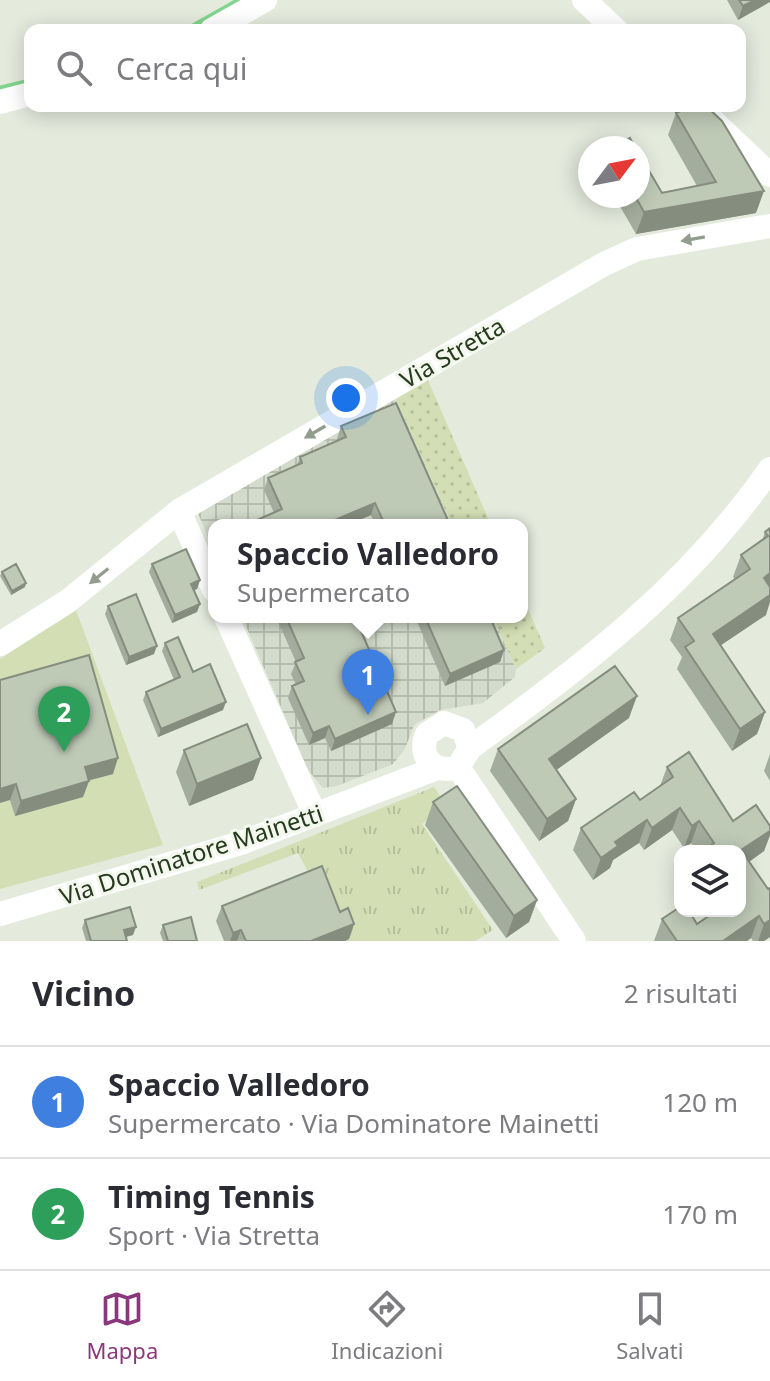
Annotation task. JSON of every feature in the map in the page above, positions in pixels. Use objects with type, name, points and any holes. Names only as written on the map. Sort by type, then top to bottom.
[{"type":"street","points":[[223,24],[265,0]]},
{"type":"street","points":[[584,0],[610,24]]},
{"type":"street","points":[[0,102],[24,96]]},
{"type":"street","points":[[703,112],[770,175]]},
{"type":"street","name":"Via Stretta","points":[[0,644],[68,601],[179,511],[604,264],[637,249],[770,226]]},
{"type":"street","name":"Via Dominatore Mainetti","points":[[0,914],[187,861],[315,815],[380,787],[519,712],[616,639],[667,591],[719,537],[770,469]]},
{"type":"street","points":[[179,511],[208,576]]},
{"type":"street","points":[[229,623],[315,815]]},
{"type":"street","points":[[449,751],[574,941]]},
{"type":"shaded area","points":[[395,397],[449,519],[208,519],[208,537],[197,511]]},
{"type":"shaded area","points":[[245,623],[496,623],[516,669],[515,677],[483,703],[440,710],[414,725],[405,749],[393,764],[337,786],[323,788],[308,770]]},
{"type":"green space","points":[[427,378],[488,519],[449,519],[395,397]]},
{"type":"green space","points":[[528,609],[545,648],[516,669],[496,623],[528,623]]},
{"type":"green space","points":[[76,610],[163,845],[0,889],[0,659]]},
{"type":"green space","points":[[434,787],[447,806],[422,824],[493,930],[475,941],[345,941],[298,853],[199,890],[197,882]]},
{"type":"building","points":[[739,0],[755,0],[743,6]]},
{"type":"building","points":[[712,112],[722,121],[764,191],[644,212],[642,208],[650,208],[650,172],[662,193],[716,182],[676,113]]},
{"type":"building","points":[[396,403],[447,519],[382,519],[375,503],[337,519],[260,519],[282,509],[268,478],[302,463],[300,457],[346,437],[341,426]]},
{"type":"building","points":[[770,528],[770,573],[764,578],[770,587],[770,595],[713,634],[765,712],[740,729],[685,647],[694,641],[678,618],[750,569],[741,555],[768,536],[765,532]]},
{"type":"building","points":[[186,549],[200,580],[191,584],[200,604],[175,615],[152,564]]},
{"type":"building","points":[[16,564],[26,583],[12,591],[2,572]]},
{"type":"building","points":[[136,594],[157,646],[129,657],[108,606]]},
{"type":"building","points":[[289,623],[358,623],[396,712],[335,739],[329,726],[313,733],[292,686],[304,681],[295,662],[304,658]]},
{"type":"building","points":[[428,623],[493,623],[504,650],[450,674]]},
{"type":"building","points":[[178,637],[193,672],[210,664],[226,702],[161,729],[146,692],[180,677],[165,643]]},
{"type":"building","points":[[89,655],[118,758],[85,767],[89,781],[21,801],[16,784],[0,789],[0,680]]},
{"type":"building","points":[[615,666],[637,696],[549,759],[576,799],[547,819],[498,749]]},
{"type":"building","points":[[247,724],[261,758],[197,784],[184,750]]},
{"type":"building","points":[[689,752],[733,821],[756,805],[770,831],[746,847],[711,845],[714,843],[699,821],[692,826],[680,808],[652,828],[647,820],[615,842],[618,846],[601,858],[581,828],[634,792],[640,800],[673,777],[667,767]]},
{"type":"building","points":[[457,786],[537,900],[514,916],[433,802]]},
{"type":"building","points":[[746,857],[770,888],[770,920],[764,924],[759,916],[723,941],[677,941],[662,919],[674,911],[674,917],[693,917],[697,924],[707,917],[746,917]]},
{"type":"building","points":[[322,866],[340,912],[348,908],[354,924],[311,941],[246,941],[241,930],[233,933],[222,906]]},
{"type":"building","points":[[130,907],[136,927],[124,930],[127,941],[91,941],[85,920]]},
{"type":"building","points":[[191,917],[197,941],[168,941],[163,925]]},
{"type":"waterway","points":[[197,24],[239,0]]},
{"type":"waterway","points":[[0,88],[24,82]]},
{"type":"place","name":"Spaccio Valledoro","points":[[368,715]]},
{"type":"place","name":"Timing Tennis","points":[[64,752]]}]
